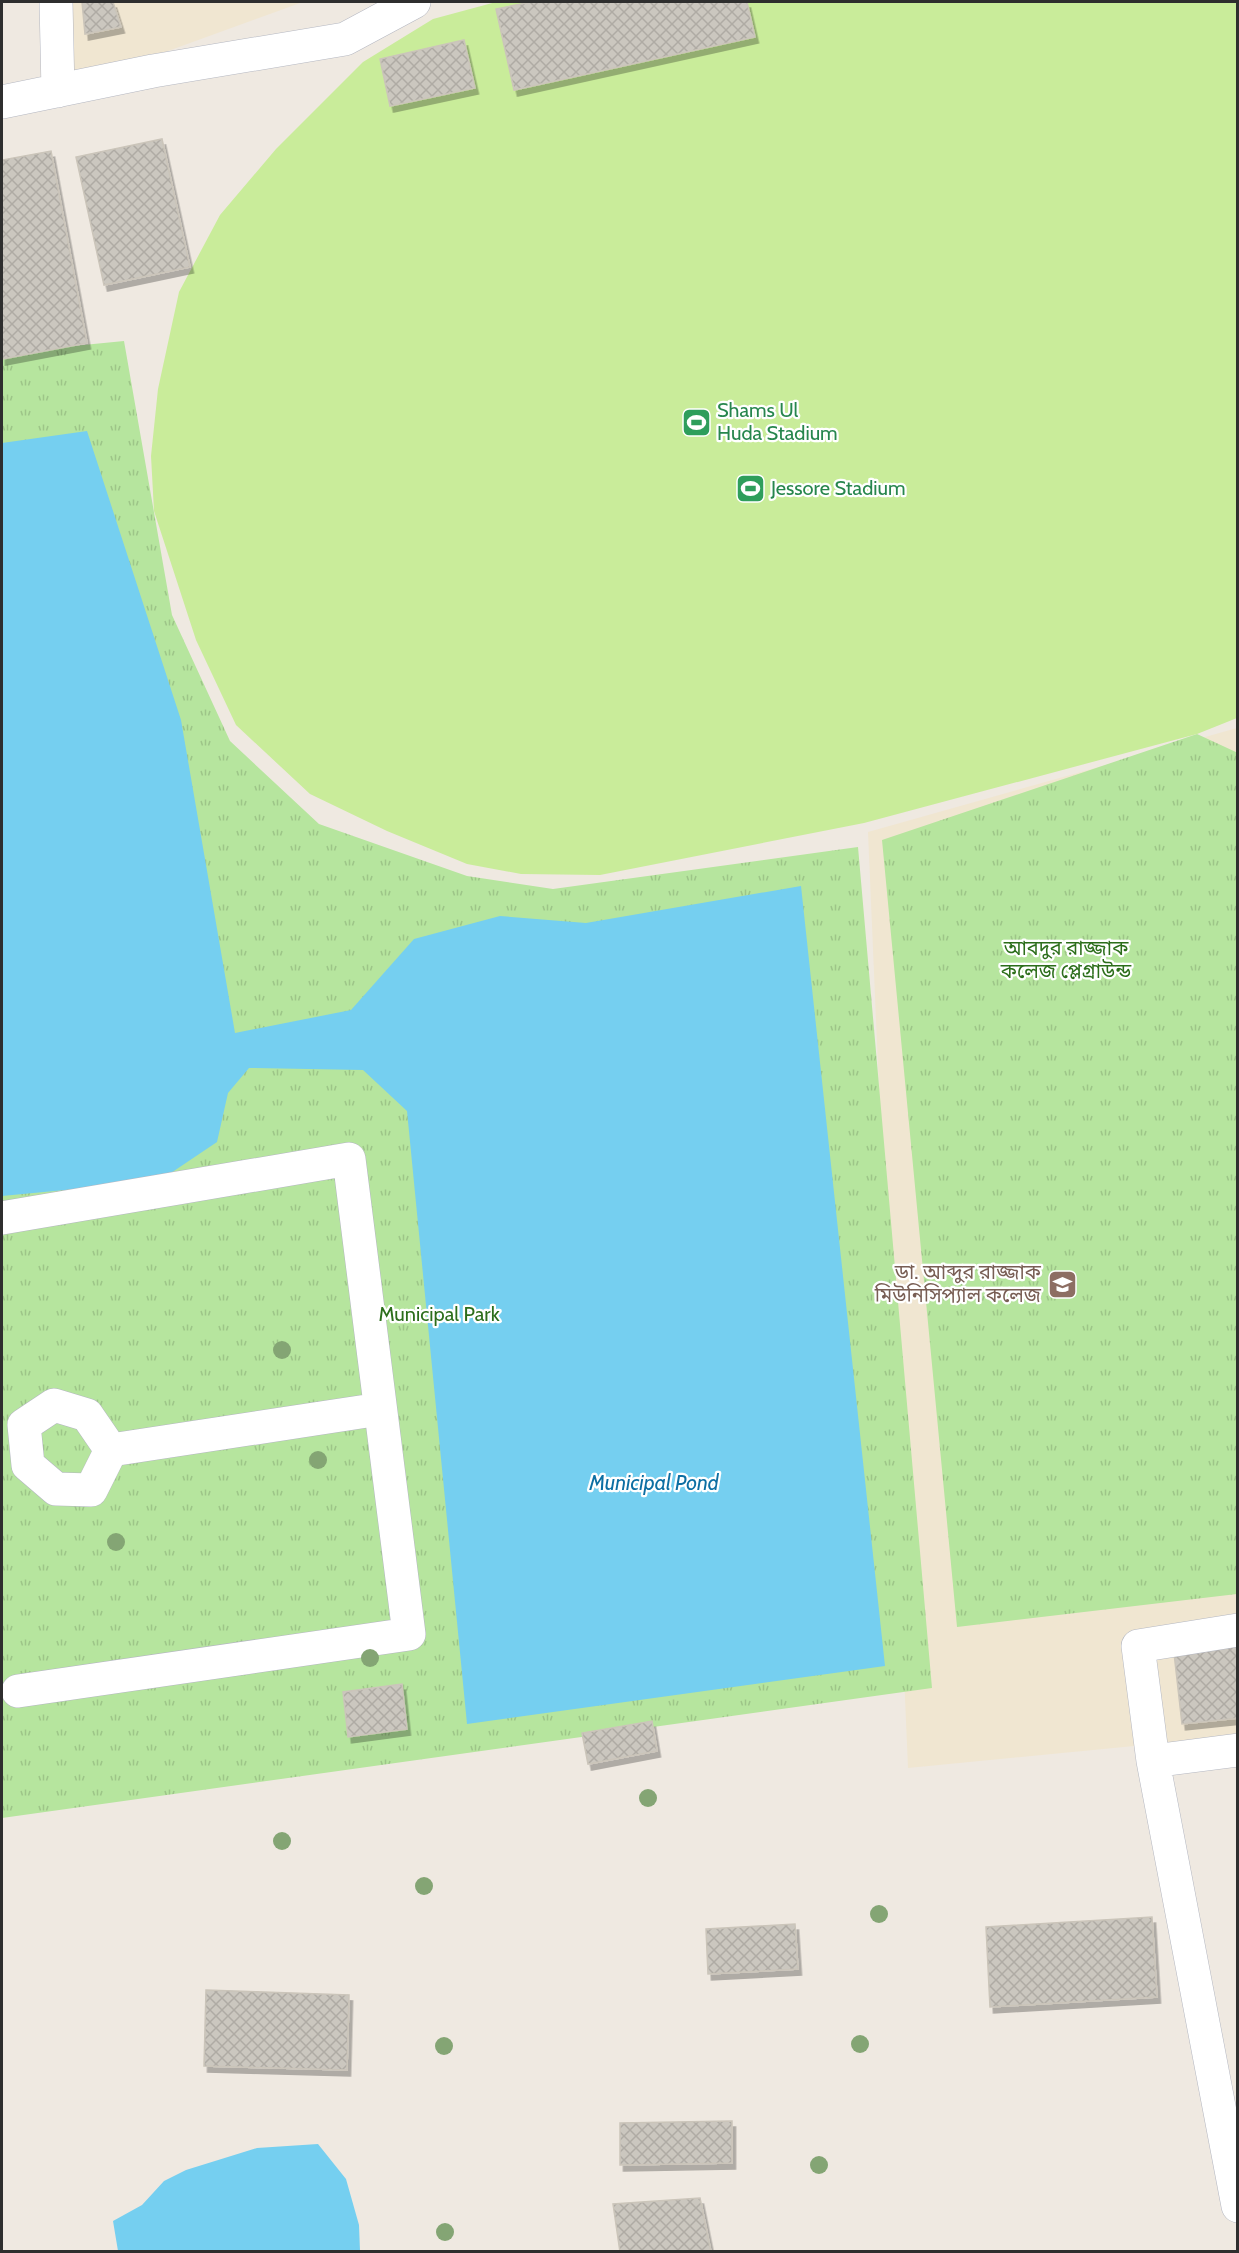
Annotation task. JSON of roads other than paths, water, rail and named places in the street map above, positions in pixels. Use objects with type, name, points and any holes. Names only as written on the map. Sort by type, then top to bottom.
[{"type":"street","points":[[56,2],[58,91]]},
{"type":"street","points":[[2,102],[153,71],[345,39],[414,2]]},
{"type":"street","points":[[2,1218],[349,1159],[409,1634],[18,1691]]},
{"type":"street","points":[[54,1405],[87,1415],[111,1450],[91,1490],[56,1489],[15,1467],[24,1425],[54,1405]]},
{"type":"street","points":[[111,1450],[380,1408]]},
{"type":"street","points":[[1238,1630],[1138,1646],[1153,1761],[1238,2206]]},
{"type":"street","points":[[1153,1761],[1238,1750]]},
{"type":"water","name":"Municipal Pond","points":[[87,431],[181,720],[235,1033],[351,1010],[414,939],[500,916],[586,923],[801,886],[885,1666],[467,1724],[407,1111],[363,1070],[249,1068],[228,1093],[217,1142],[159,1181],[2,1196],[2,443]]},
{"type":"water","points":[[318,2144],[346,2179],[359,2225],[360,2251],[118,2251],[113,2221],[142,2205],[164,2181],[186,2170],[257,2148]]},
{"type":"place","name":"Shams Ul Huda Stadium","points":[[696,422]]},
{"type":"place","name":"Jessore Stadium","points":[[750,488]]},
{"type":"place","name":"ডা. আব্দুর রাজ্জাক মিউনিসিপ্যাল কলেজ","points":[[1062,1284]]},
{"type":"park label","name":"আবদুর রাজ্জাক কলেজ প্লেগ্রাউন্ড","points":[[1066,960]]},
{"type":"park label","name":"Municipal Park","points":[[439,1314]]}]
